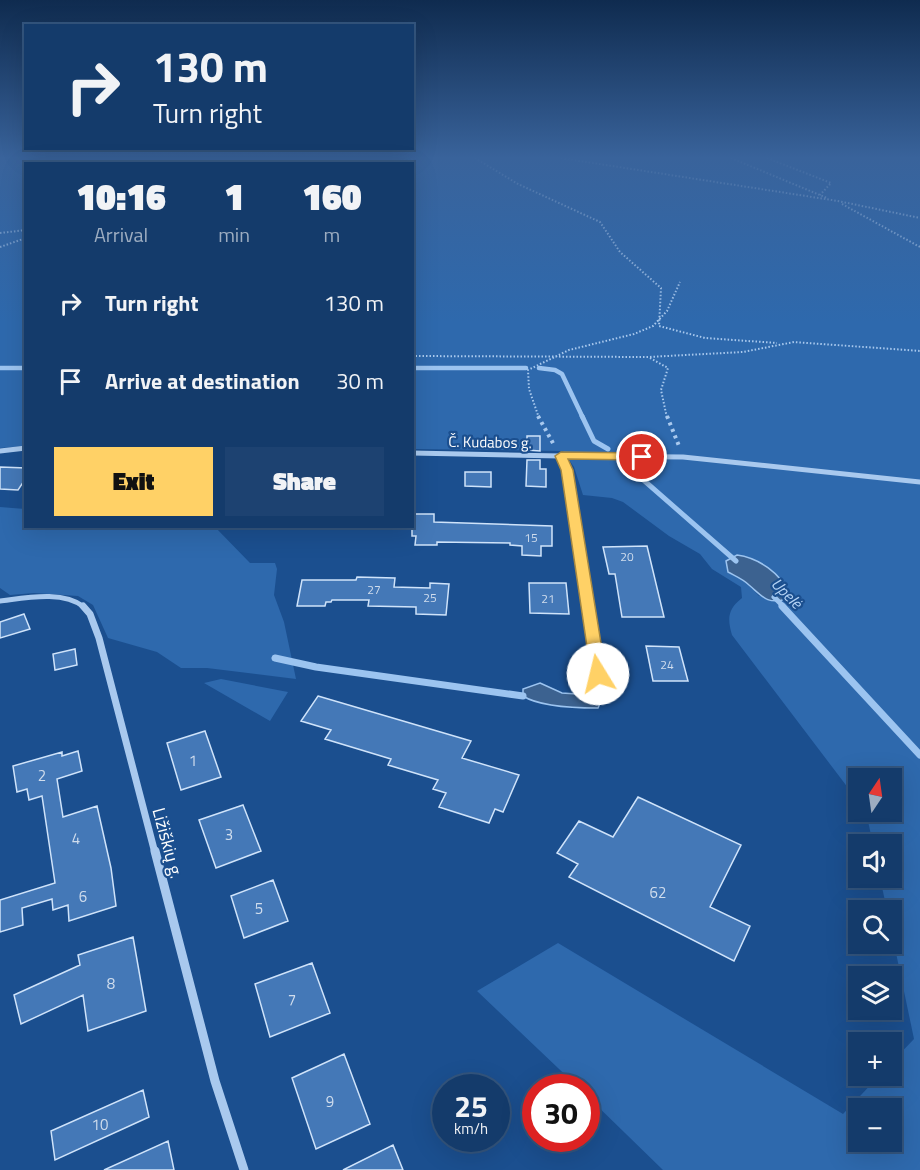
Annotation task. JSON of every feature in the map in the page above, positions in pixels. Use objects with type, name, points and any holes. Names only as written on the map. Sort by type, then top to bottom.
[{"type":"street","points":[[0,451],[24,448]]},
{"type":"street","name":"Č. Kudabos g.","points":[[414,453],[683,458],[920,482]]},
{"type":"street","points":[[561,456],[567,470],[598,674]]},
{"type":"street","name":"Ližiškių g.","points":[[0,601],[37,597],[56,599],[81,605],[88,611],[99,638],[215,1081],[244,1170]]},
{"type":"path","points":[[584,213],[600,222],[620,252],[661,288],[659,326],[705,338],[784,344]]},
{"type":"path","points":[[859,213],[920,247]]},
{"type":"path","points":[[894,213],[920,218]]},
{"type":"path","points":[[0,233],[24,230]]},
{"type":"path","points":[[0,247],[24,239]]},
{"type":"path","points":[[561,456],[541,426],[528,370],[549,357],[584,345],[640,332],[659,321],[673,300],[680,282]]},
{"type":"path","points":[[414,356],[648,357],[743,352],[794,342],[920,351]]},
{"type":"path","points":[[648,357],[668,368],[669,374],[661,388],[662,399],[683,458]]},
{"type":"shaded area","points":[[0,213],[24,213],[24,446],[0,448]]},
{"type":"shaded area","points":[[414,213],[920,213],[920,1170],[663,1170],[600,1109],[600,1074],[564,1074],[477,991],[558,943],[843,1114],[848,1109],[848,1152],[902,1152],[902,1098],[858,1098],[870,1086],[902,1086],[902,1052],[914,1039],[902,982],[902,966],[899,966],[896,954],[902,954],[902,900],[885,900],[882,888],[902,888],[902,834],[871,834],[868,822],[902,822],[902,768],[848,768],[848,788],[732,635],[729,624],[730,614],[742,598],[741,587],[712,569],[700,554],[669,536],[623,502],[612,498],[583,495],[574,467],[563,451],[414,449]],"holes":[[[742,556],[757,561],[784,582],[759,596],[744,580]]]},
{"type":"shaded area","points":[[0,507],[24,509],[24,528],[216,528],[250,563],[275,563],[277,569],[274,595],[284,622],[296,679],[207,668],[181,668],[157,652],[108,638],[93,605],[78,596],[34,593],[10,595],[0,588]]},
{"type":"shaded area","points":[[221,679],[288,692],[270,721],[204,683]]},
{"type":"water","points":[[737,555],[753,559],[774,573],[789,593],[786,599],[769,600],[728,572],[726,561]]},
{"type":"water","points":[[540,683],[562,693],[591,695],[601,701],[598,708],[570,707],[539,703],[523,696],[523,689]]},
{"type":"building","points":[[527,436],[540,436],[540,451],[527,450]]},
{"type":"building","points":[[527,460],[540,460],[540,469],[546,469],[546,487],[526,486]]},
{"type":"building","points":[[0,467],[24,468],[24,481],[18,490],[0,489]]},
{"type":"building","points":[[465,472],[491,472],[491,487],[465,486]]},
{"type":"building","points":[[414,514],[434,514],[434,522],[552,526],[552,546],[541,546],[541,556],[522,555],[522,546],[510,545],[510,543],[437,542],[437,545],[415,545],[416,536],[412,536]]},
{"type":"building","points":[[647,546],[664,617],[622,617],[615,574],[609,574],[603,547]]},
{"type":"building","points":[[357,577],[395,578],[394,587],[430,588],[430,583],[449,584],[446,615],[416,614],[416,607],[368,606],[369,600],[332,600],[326,602],[325,606],[297,606],[302,580],[356,580]]},
{"type":"building","points":[[529,583],[566,583],[569,614],[530,613]]},
{"type":"building","points":[[24,614],[30,629],[0,638],[0,622]]},
{"type":"building","points":[[646,646],[679,647],[688,681],[653,681]]},
{"type":"building","points":[[75,649],[77,665],[55,670],[53,654]]},
{"type":"building","points":[[318,696],[471,741],[462,758],[519,775],[503,812],[495,809],[489,823],[439,807],[446,793],[433,789],[438,780],[388,765],[391,759],[325,739],[331,730],[301,721]]},
{"type":"building","points":[[205,731],[221,777],[181,790],[167,743]]},
{"type":"building","points":[[78,751],[82,771],[57,779],[63,817],[97,806],[111,868],[116,906],[69,921],[68,905],[53,910],[52,899],[22,908],[23,925],[0,932],[0,900],[55,883],[42,796],[29,800],[27,789],[17,792],[13,766],[62,752],[62,756]]},
{"type":"building","points":[[638,797],[741,845],[710,907],[750,926],[734,961],[569,877],[578,864],[557,853],[579,821],[613,837]]},
{"type":"building","points":[[243,805],[261,851],[216,868],[199,820]]},
{"type":"building","points":[[273,880],[288,921],[244,938],[231,896]]},
{"type":"building","points":[[133,937],[146,1011],[88,1031],[83,995],[21,1024],[14,995],[80,965],[78,955]]},
{"type":"building","points":[[312,963],[330,1013],[270,1037],[255,984]]},
{"type":"building","points":[[344,1054],[370,1124],[316,1149],[292,1078]]},
{"type":"building","points":[[143,1090],[149,1117],[55,1160],[51,1131]]},
{"type":"building","points":[[168,1141],[174,1170],[104,1170]]},
{"type":"building","points":[[393,1145],[403,1170],[343,1170]]},
{"type":"waterway","name":"Upelė","points":[[0,368],[24,368]]},
{"type":"waterway","name":"Upelė","points":[[414,368],[526,368]]},
{"type":"waterway","name":"Upelė","points":[[539,368],[555,370],[562,374],[583,418]]},
{"type":"waterway","name":"Upelė","points":[[582,416],[594,441],[608,449]]},
{"type":"waterway","name":"Upelė","points":[[624,463],[736,561]]},
{"type":"waterway","name":"Upelė","points":[[774,597],[784,607]]},
{"type":"waterway","name":"Upelė","points":[[782,606],[920,755]]},
{"type":"waterway","points":[[275,658],[316,667],[523,696]]},
{"type":"route","points":[[598,674],[567,470],[561,456],[642,457]]}]
